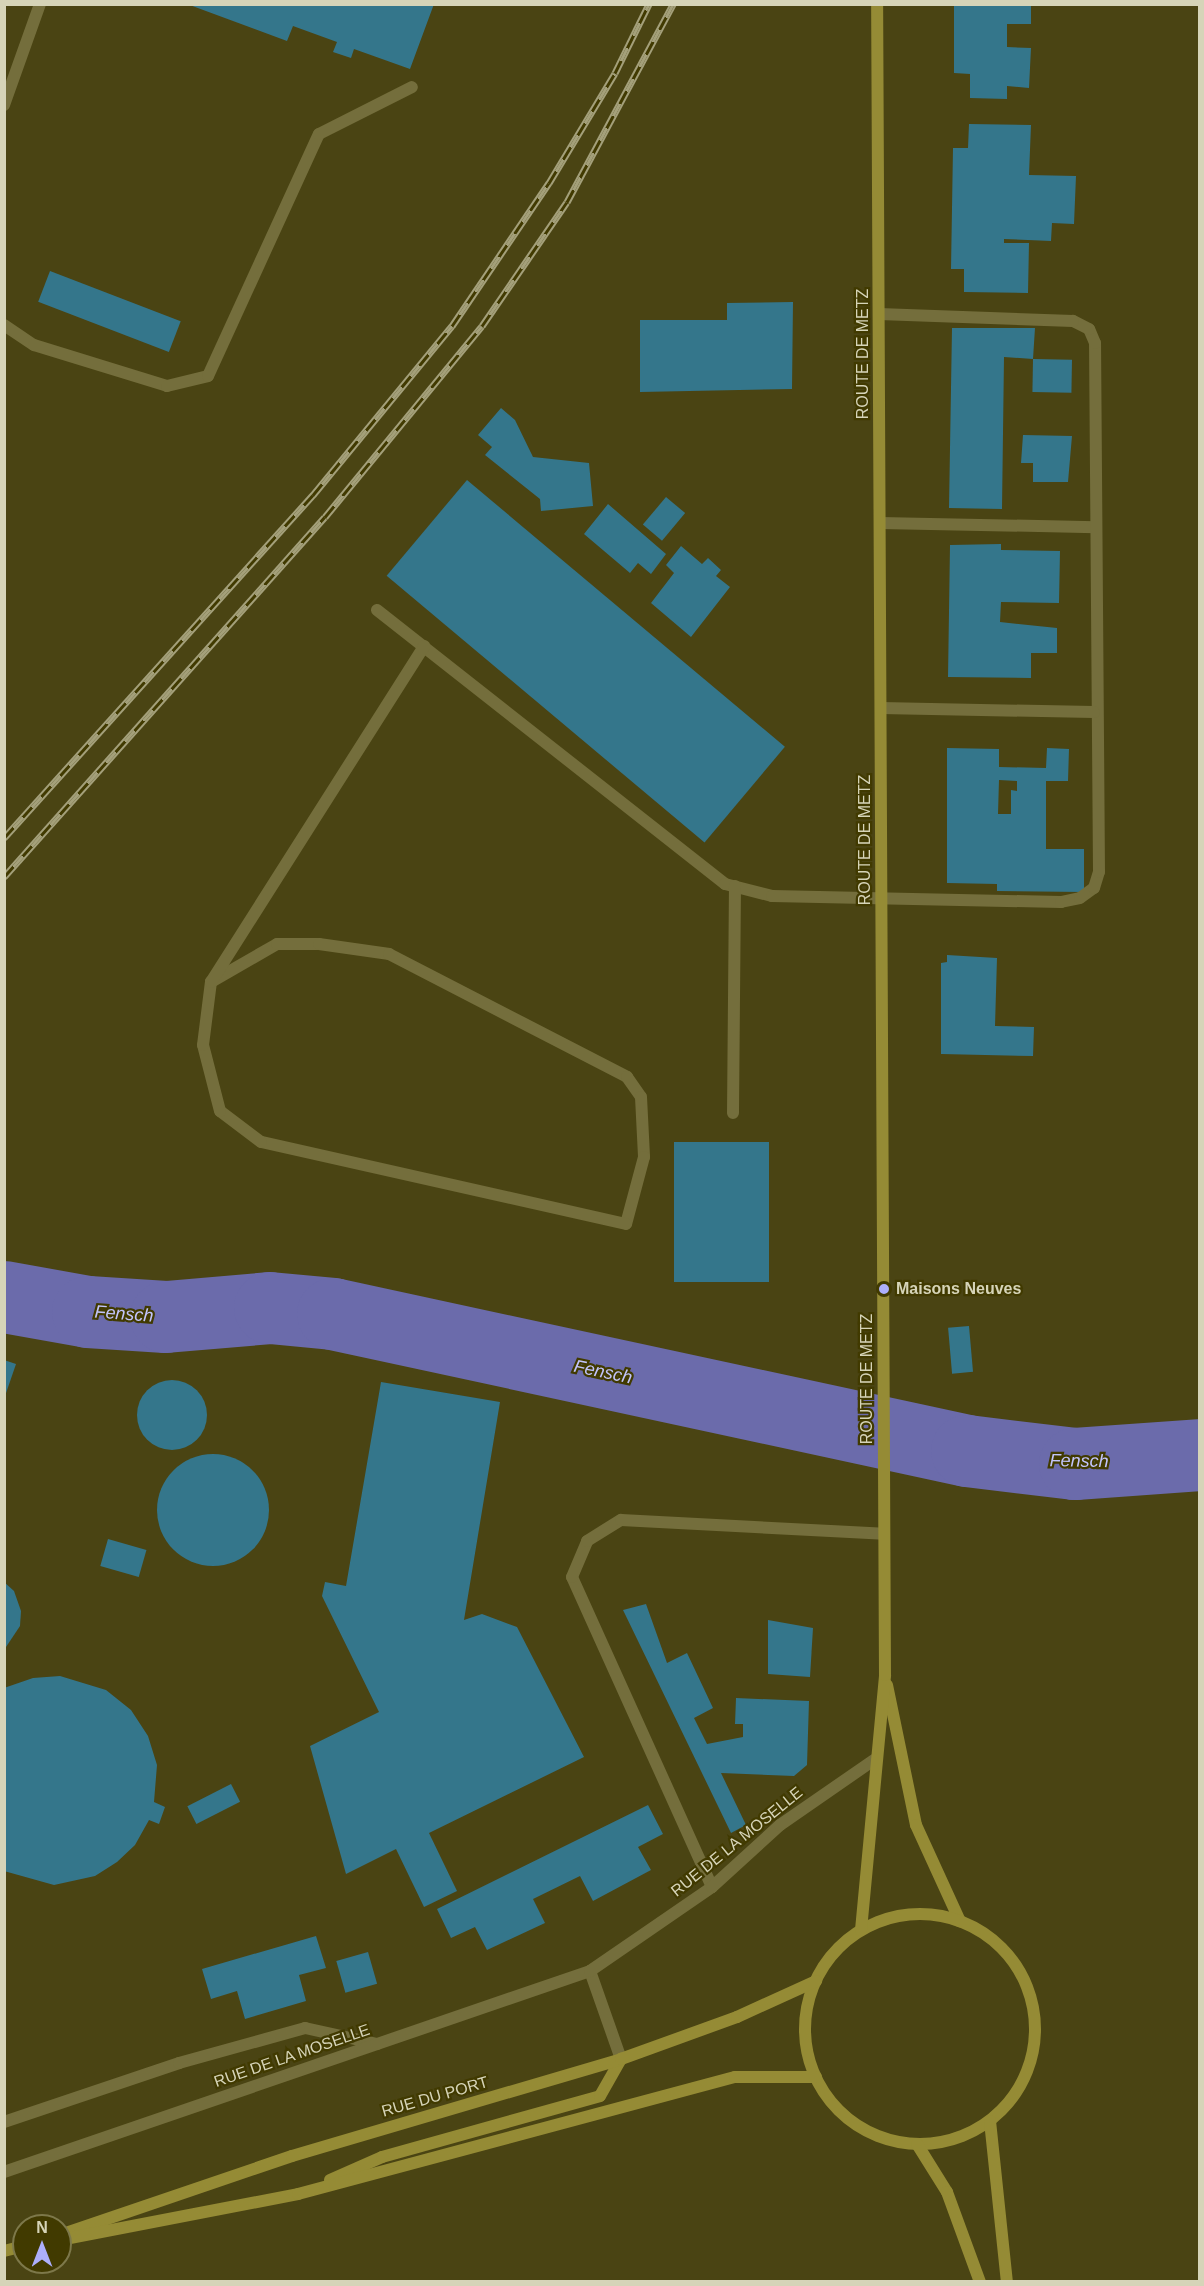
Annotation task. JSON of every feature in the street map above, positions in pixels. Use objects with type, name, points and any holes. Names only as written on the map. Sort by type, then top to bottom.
[{"type":"main road","name":"ROUTE DE METZ","points":[[861,1930],[874,1760],[885,1675],[877,4]]},
{"type":"main road","name":"ROUTE DE METZ","points":[[885,1675],[916,1825],[960,1921]]},
{"type":"main road","points":[[926,1914],[960,1921],[986,1934],[1009,1955],[1025,1980],[1034,2009],[1036,2039],[1028,2070],[1013,2098],[990,2121],[968,2134],[917,2144],[886,2139],[857,2126],[833,2104],[816,2077],[806,2046],[806,2013],[816,1981],[834,1952],[861,1930],[903,1916],[926,1914]]},
{"type":"main road","name":"RUE DU PORT","points":[[72,2231],[292,2156],[621,2059],[737,2017],[816,1981]]},
{"type":"main road","points":[[298,2194],[382,2157],[600,2096],[621,2059]]},
{"type":"main road","points":[[72,2238],[298,2194],[735,2077],[816,2077]]},
{"type":"main road","points":[[990,2121],[1007,2282]]},
{"type":"main road","points":[[917,2144],[947,2192],[980,2282]]},
{"type":"street","points":[[4,105],[40,4]]},
{"type":"street","points":[[4,325],[34,345],[167,386],[208,376],[319,134],[411,87]]},
{"type":"street","points":[[377,610],[725,884],[772,896],[1061,902],[1094,888],[1099,873],[1094,712],[1095,344],[1089,329],[1073,321],[879,314]]},
{"type":"street","points":[[880,523],[1096,527]]},
{"type":"street","points":[[211,982],[277,944],[319,944],[390,954],[627,1077],[641,1097],[644,1158],[626,1224],[261,1142],[220,1111],[203,1045],[211,982],[424,646]]},
{"type":"street","points":[[881,708],[1094,712]]},
{"type":"street","points":[[733,1113],[735,886]]},
{"type":"street","points":[[712,1887],[572,1577],[587,1541],[621,1520],[884,1534]]},
{"type":"street","name":"RUE DE LA MOSELLE","points":[[4,2172],[590,1971],[712,1887],[780,1825],[874,1760]]},
{"type":"street","points":[[590,1971],[621,2059]]},
{"type":"street","points":[[4,2122],[178,2063],[305,2028],[377,2044]]},
{"type":"shaded area","points":[[5,5],[1199,5],[1199,2281],[5,2282]]},
{"type":"building","points":[[187,4],[434,4],[410,69],[354,49],[351,58],[333,52],[337,42],[293,26],[287,41]]},
{"type":"building","points":[[954,4],[1031,4],[1031,24],[1007,24],[1007,47],[1031,48],[1029,88],[1007,86],[1007,99],[970,98],[970,74],[954,73]]},
{"type":"building","points":[[969,124],[1031,125],[1029,175],[1076,176],[1074,224],[1052,223],[1051,241],[1004,239],[1004,243],[1029,243],[1028,293],[964,292],[964,269],[951,269],[953,148],[968,148]]},
{"type":"building","points":[[50,271],[181,321],[169,352],[38,302]]},
{"type":"building","points":[[793,302],[792,389],[640,392],[640,320],[727,320],[727,303]]},
{"type":"building","points":[[952,328],[1035,328],[1033,359],[1004,357],[1002,509],[949,508]]},
{"type":"building","points":[[1033,359],[1072,360],[1071,393],[1032,392]]},
{"type":"building","points":[[501,408],[515,420],[533,457],[589,463],[593,506],[541,511],[540,499],[485,455],[492,447],[478,435]]},
{"type":"building","points":[[1023,435],[1072,436],[1068,482],[1033,482],[1033,463],[1021,463]]},
{"type":"building","points":[[467,480],[785,747],[705,843],[387,576]]},
{"type":"building","points":[[666,497],[685,513],[662,541],[643,525]]},
{"type":"building","points":[[608,504],[666,554],[651,574],[638,563],[630,573],[584,534]]},
{"type":"building","points":[[1001,544],[1001,550],[1060,551],[1059,603],[1001,602],[1000,622],[1057,628],[1057,653],[1031,653],[1031,678],[948,677],[950,545]]},
{"type":"building","points":[[681,546],[702,564],[708,558],[721,570],[716,576],[730,587],[691,637],[651,603],[674,573],[666,565]]},
{"type":"building","points":[[947,748],[999,749],[999,767],[1046,768],[1047,748],[1069,749],[1068,781],[1046,781],[1046,849],[1084,849],[1084,892],[997,891],[997,884],[947,883]],"holes":[[[999,780],[1017,781],[1017,791],[1011,790],[1011,814],[998,814]]]},
{"type":"building","points":[[947,955],[997,958],[995,1026],[1034,1027],[1033,1056],[941,1054],[941,963],[947,962]]},
{"type":"building","points":[[674,1142],[769,1142],[769,1282],[674,1282]]},
{"type":"building","points":[[969,1326],[973,1372],[952,1374],[948,1328]]},
{"type":"building","points":[[4,1360],[16,1364],[5,1396],[4,1396]]},
{"type":"building","points":[[172,1380],[185,1383],[197,1390],[204,1402],[207,1415],[204,1428],[197,1440],[185,1447],[172,1450],[159,1447],[147,1440],[140,1428],[137,1415],[140,1402],[147,1390],[159,1383]]},
{"type":"building","points":[[381,1382],[500,1402],[464,1620],[482,1614],[517,1627],[584,1757],[429,1833],[457,1891],[424,1907],[396,1849],[346,1874],[310,1746],[379,1712],[322,1596],[325,1582],[346,1586]]},
{"type":"building","points":[[213,1454],[235,1458],[253,1470],[265,1488],[269,1510],[265,1532],[253,1550],[235,1562],[213,1566],[191,1562],[173,1550],[161,1532],[157,1510],[161,1488],[173,1470],[191,1458]]},
{"type":"building","points":[[108,1539],[146,1550],[139,1577],[100,1566]]},
{"type":"building","points":[[4,1582],[14,1591],[21,1611],[20,1626],[4,1650]]},
{"type":"building","points":[[646,1604],[667,1663],[687,1653],[713,1708],[694,1718],[707,1744],[743,1737],[743,1724],[735,1724],[736,1698],[809,1701],[807,1765],[794,1776],[721,1773],[746,1825],[731,1833],[623,1610]]},
{"type":"building","points":[[768,1620],[813,1628],[810,1677],[768,1674]]},
{"type":"building","points":[[60,1676],[106,1690],[131,1710],[148,1736],[157,1765],[154,1802],[165,1807],[159,1824],[149,1820],[135,1845],[117,1862],[95,1876],[54,1885],[4,1871],[4,1688],[33,1678]]},
{"type":"building","points":[[231,1784],[240,1802],[196,1824],[187,1806]]},
{"type":"building","points":[[648,1805],[663,1834],[638,1847],[651,1870],[593,1901],[580,1876],[533,1899],[545,1923],[487,1950],[475,1927],[451,1938],[437,1909]]},
{"type":"building","points":[[316,1936],[326,1968],[299,1975],[306,2001],[245,2019],[237,1991],[211,1999],[202,1969]]},
{"type":"building","points":[[368,1952],[377,1984],[345,1993],[336,1961]]},
{"type":"waterway","name":"Fensch","points":[[4,1297],[88,1312],[166,1317],[270,1308],[333,1314],[967,1451],[1075,1464],[1200,1455]]},
{"type":"railway","points":[[4,838],[313,495],[452,326],[549,183],[615,73],[649,4]]},
{"type":"railway","points":[[4,877],[325,517],[482,326],[567,202],[673,4]]},
{"type":"place","name":"Maisons Neuves","points":[[884,1289]]}]
